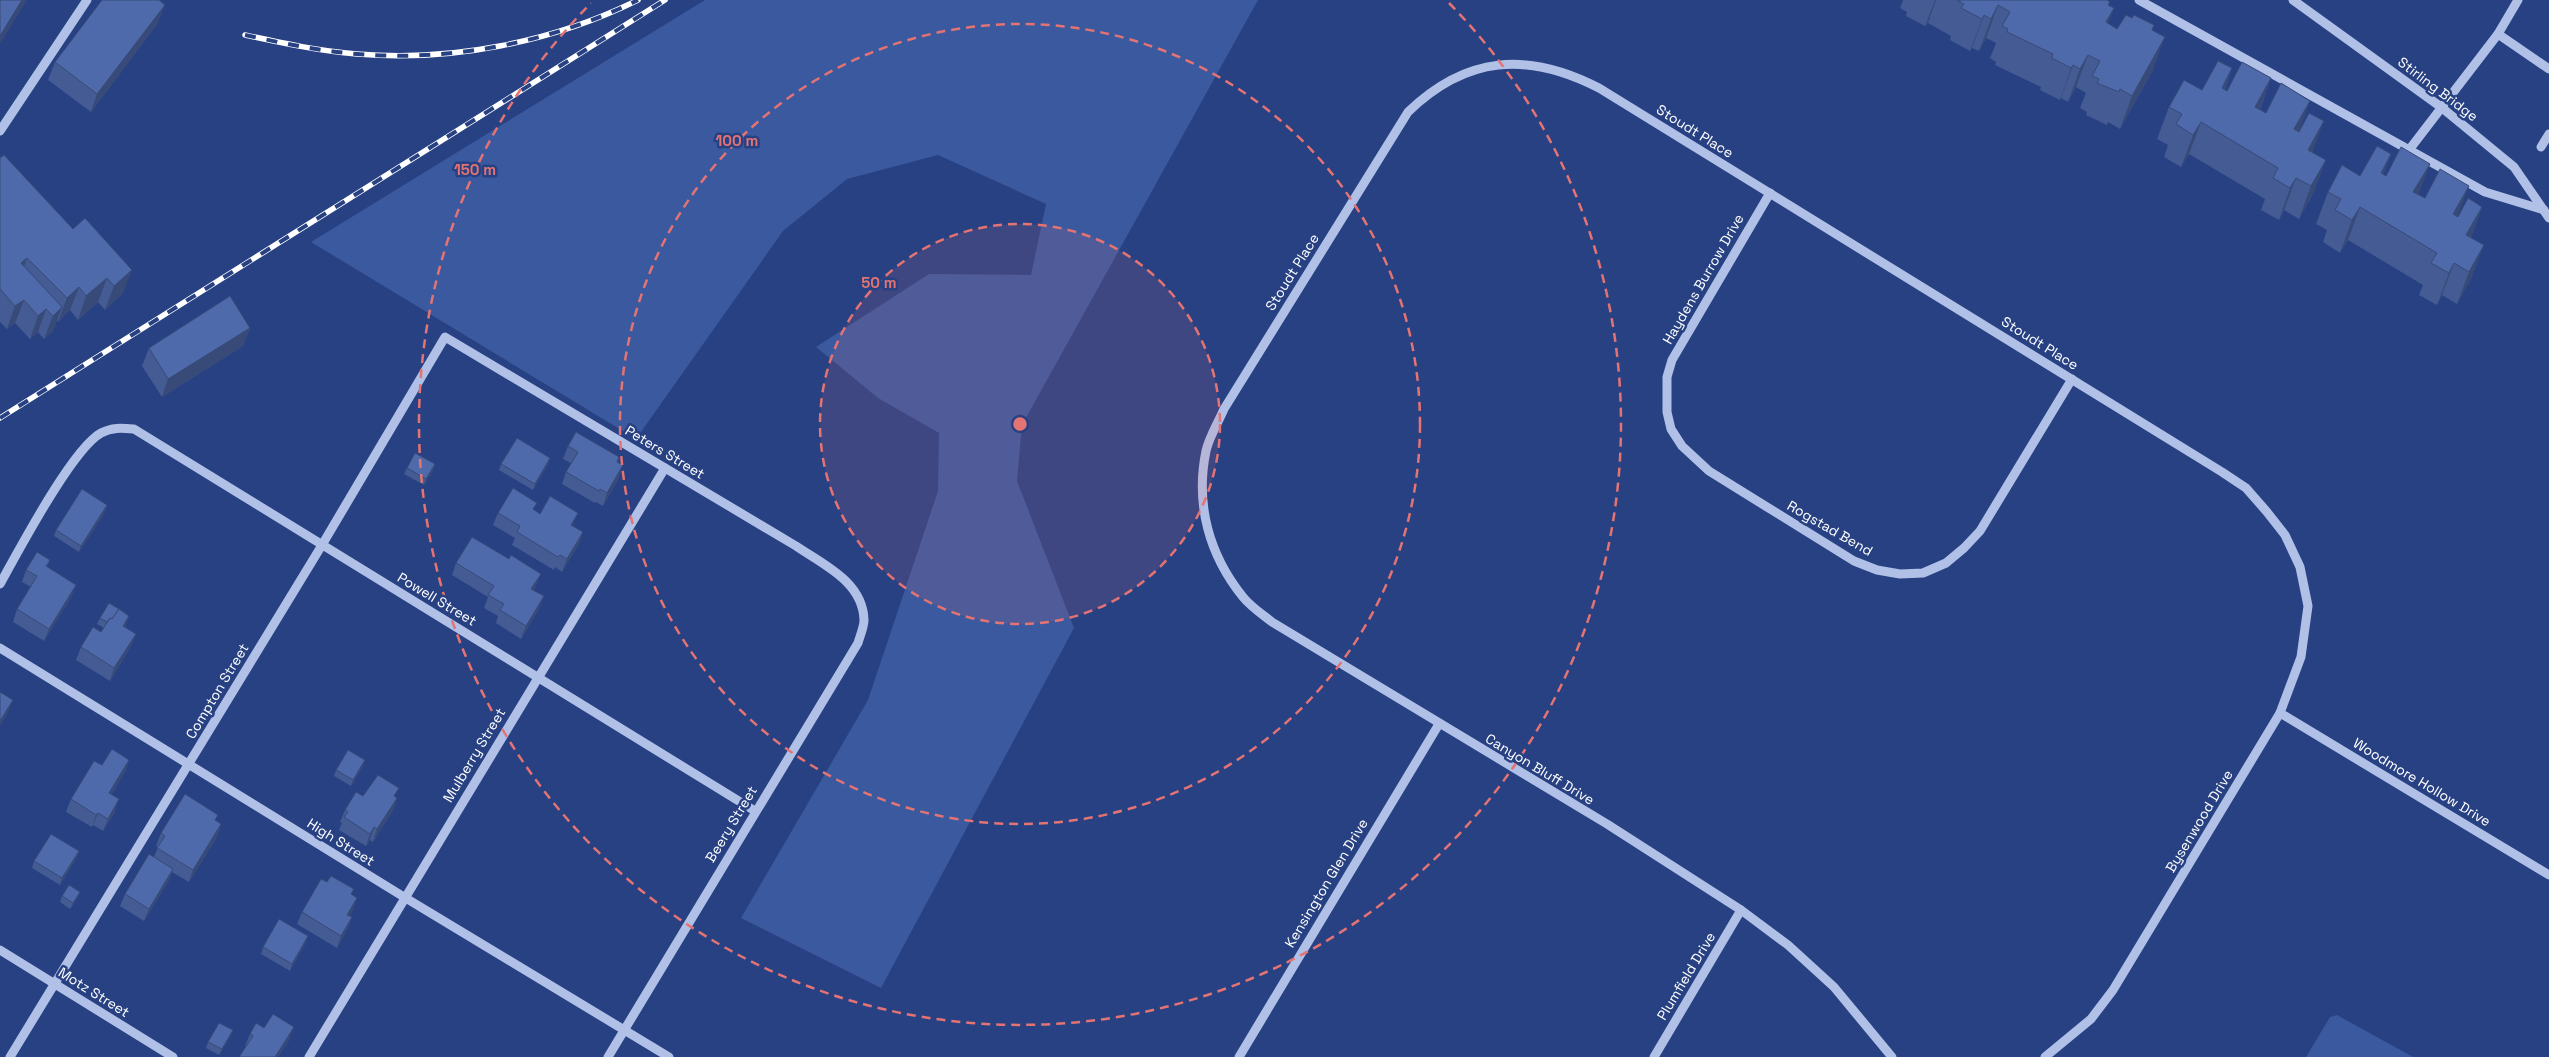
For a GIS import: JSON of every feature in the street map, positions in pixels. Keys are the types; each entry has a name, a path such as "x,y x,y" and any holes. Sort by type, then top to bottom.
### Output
{"street":[{"path":"0,131 87,0"},
{"path":"2138,0 2486,192 2546,214"},
{"name":"Stirling Bridge","path":"2294,0 2441,108 2514,166 2546,214"},
{"path":"2409,150 2498,34 2518,0"},
{"path":"2498,34 2549,70"},
{"name":"Stoudt Place","path":"1201,495 1206,450 1224,409 1408,112 1428,93 1476,68 1498,65 1523,65 1575,76 1599,88 2246,488 2285,535 2300,567"},
{"path":"2540,147 2549,134"},
{"name":"Haydens Burrow Drive","path":"1667,412 1666,377 1672,360 1770,193"},
{"name":"Peters Street","path":"445,337 796,546 839,575 853,587 861,602"},
{"name":"Compton Street","path":"10,1057 322,545 445,337"},
{"name":"Rogstad Bend","path":"1667,412 1671,429 1682,446 1709,471 1854,561 1877,570 1900,574 1923,573 1946,563 1980,531 2072,379"},
{"name":"Powell Street","path":"0,584 63,478 80,454 100,434 116,428 134,430 755,811"},
{"name":"Mulberry Street","path":"309,1057 665,468"},
{"name":"Canyon Bluff Drive","path":"1201,495 1207,534 1222,567 1244,599 1272,622 1607,824 1741,910 1788,944 1834,987 1892,1057"},
{"name":"Bysenwood Drive","path":"2045,1057 2090,1019 2113,990 2280,713 2300,657 2308,606 2300,567"},
{"name":"Beery Street","path":"608,1057 858,643 864,622 861,602"},
{"name":"High Street","path":"0,648 404,898 669,1057"},
{"name":"Woodmore Hollow Drive","path":"2280,713 2549,875"},
{"name":"Kensington Glen Drive","path":"1239,1057 1439,724"},
{"name":"Plumfield Drive","path":"1654,1057 1741,910"},
{"name":"Motz Street","path":"0,950 173,1057"}],"shaded area":[{"path":"705,0 1258,0 1022,425 1017,481 1074,628 881,988 741,918 868,700 938,491 939,433 878,398 816,347 929,274 1031,275 1046,204 938,155 847,179 783,231 636,439 311,242"},
{"path":"2337,1015 2413,1057 2306,1057 2330,1017"}],"building":[{"path":"0,0 22,0 0,36"},
{"path":"102,0 159,0 165,5 97,94 55,62"},
{"path":"1957,0 2107,0 2110,2 2108,5 2114,8 2106,22 2117,29 2126,15 2132,18 2134,15 2154,25 2152,30 2165,37 2132,96 2120,89 2119,92 2097,83 2099,79 2092,76 2100,61 2088,55 2080,69 2073,65 2071,68 2052,58 2053,54 2007,32 2008,29 2002,26 2010,12 1998,5 1991,19 1984,15 1982,19 1961,8 1964,4"},
{"path":"2218,61 2232,68 2222,88 2227,91 2242,62 2271,78 2255,107 2266,113 2281,83 2310,101 2294,129 2299,132 2309,113 2324,121 2308,150 2326,160 2311,186 2296,178 2290,188 2273,178 2278,168 2201,122 2193,135 2176,124 2182,114 2169,107 2184,80 2202,90"},
{"path":"2377,146 2391,154 2381,173 2386,176 2401,147 2430,164 2413,192 2425,198 2440,169 2469,186 2453,214 2458,217 2468,198 2482,207 2466,235 2484,245 2469,272 2454,263 2449,273 2431,263 2437,253 2360,207 2352,220 2335,210 2341,199 2328,192 2342,165 2360,176"},
{"path":"4,155 73,229 85,218 132,270 114,286 107,278 86,296 79,287 67,298 27,258 21,263 62,307 53,316 46,309 38,316 24,300 15,306 0,289 0,158"},
{"path":"230,296 250,328 168,379 149,348"},
{"path":"576,432 619,457 617,462 623,465 607,493 600,489 599,491 566,472 578,452 568,446"},
{"path":"517,438 550,458 535,484 501,464"},
{"path":"415,453 435,464 426,479 407,468"},
{"path":"513,488 537,503 533,509 540,514 550,496 578,513 571,525 583,532 567,559 560,555 558,557 517,532 520,526 498,513"},
{"path":"82,489 107,505 81,546 56,530"},
{"path":"472,537 509,559 511,555 541,574 531,589 544,596 526,626 500,610 504,604 488,595 494,586 456,563"},
{"path":"37,552 50,560 46,566 76,585 49,629 17,609 37,576 26,570"},
{"path":"109,603 119,609 112,619 110,618 107,622 100,618"},
{"path":"119,609 129,616 123,626 136,634 114,668 81,647 93,627 101,632 110,618 112,619"},
{"path":"0,692 13,700 0,721"},
{"path":"112,749 129,760 109,793 119,799 108,819 98,813 96,815 71,799 94,761 102,765"},
{"path":"348,750 365,760 353,780 336,770"},
{"path":"378,775 399,788 394,796 397,798 377,829 374,827 370,834 344,817 348,812 345,810 356,792 363,796"},
{"path":"185,794 218,815 215,820 221,824 193,870 157,848 165,836 161,833"},
{"path":"51,834 79,851 62,878 34,861"},
{"path":"149,854 173,869 149,909 125,894"},
{"path":"331,876 354,889 351,894 357,898 347,915 352,917 341,936 302,912 321,879 327,882"},
{"path":"69,885 80,892 73,903 62,896"},
{"path":"279,919 308,936 292,964 263,947"},
{"path":"273,1014 294,1027 275,1057 239,1057 253,1036 250,1034 256,1023 264,1028"},
{"path":"219,1023 233,1030 222,1049 208,1042"}],"railway":[{"path":"245,35 343,53 393,56 465,52 537,38 605,15 638,0"},
{"path":"0,418 665,0"}]}
